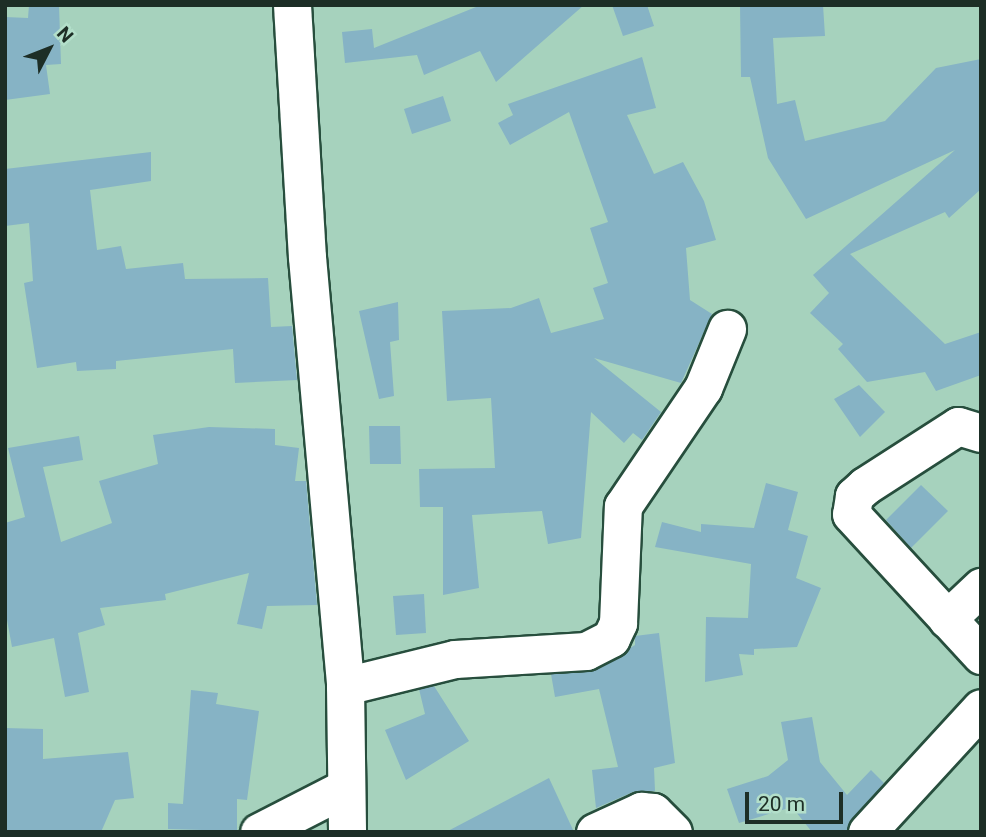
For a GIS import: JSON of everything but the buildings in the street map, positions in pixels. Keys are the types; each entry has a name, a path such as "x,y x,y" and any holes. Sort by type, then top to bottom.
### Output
{"street":[{"path":"292,5 307,257 345,686 343,789 346,832"},
{"path":"345,686 455,659 586,651 611,638 618,624 623,506 703,388 727,329"},
{"path":"981,433 958,426 854,496 851,514 981,654"},
{"path":"947,619 981,587"},
{"path":"867,832 981,708"},
{"path":"259,832 343,789"},
{"path":"595,832 641,811 653,812 673,832"}]}
